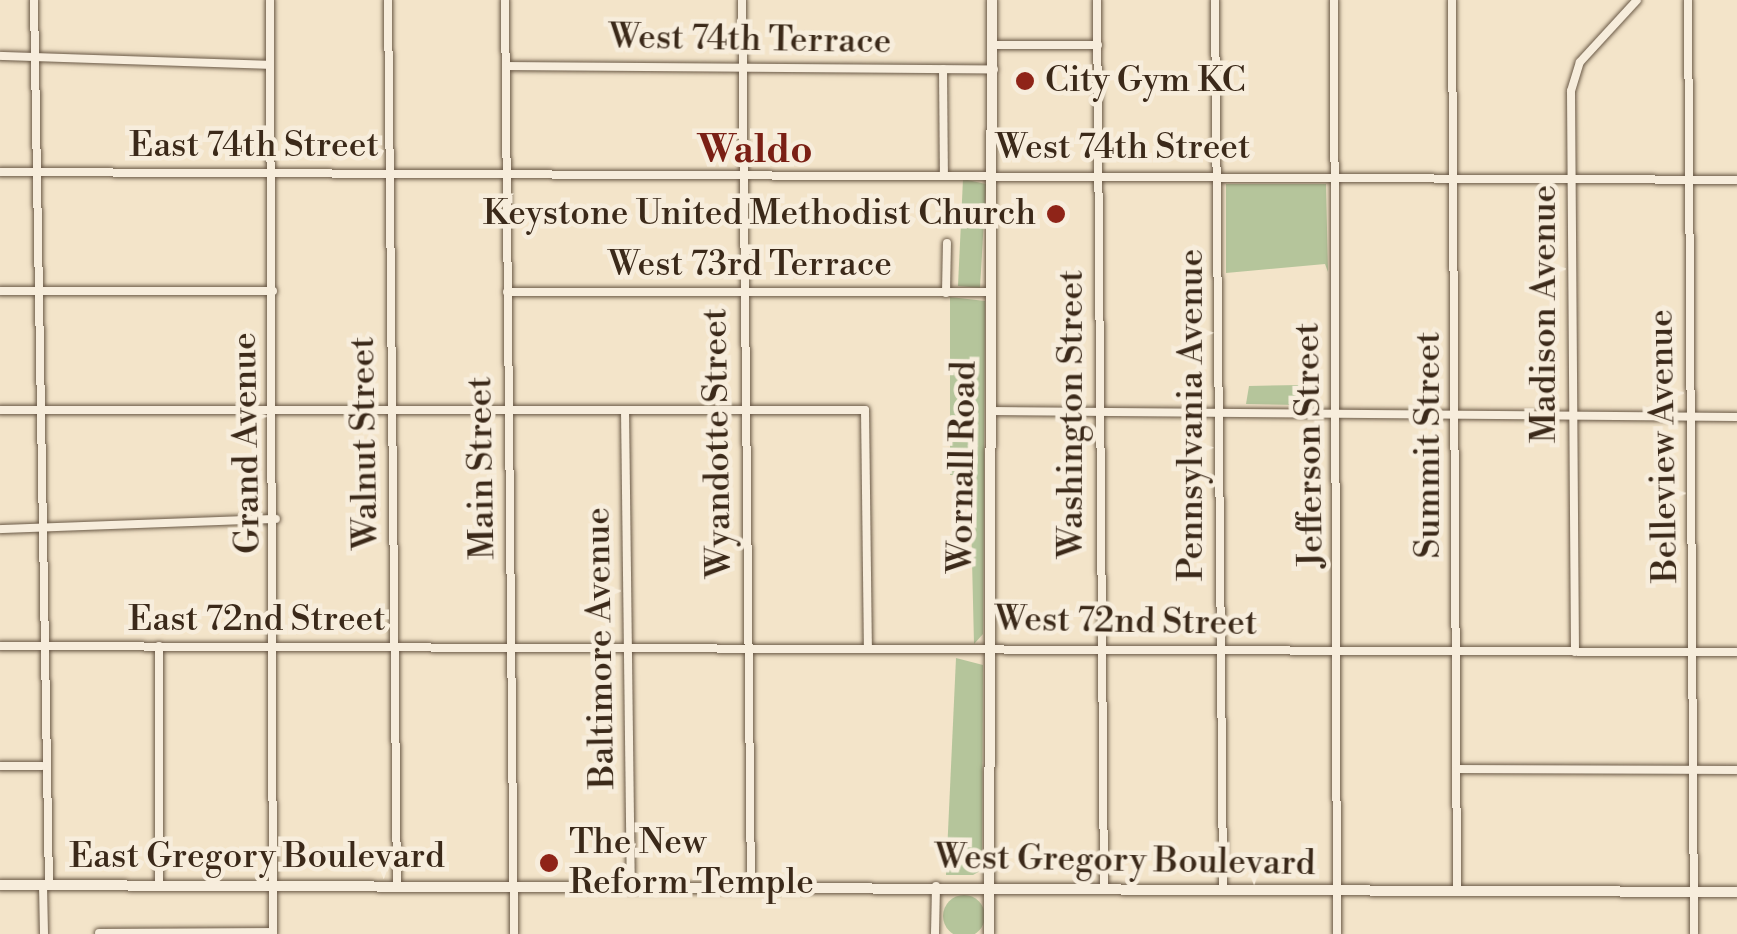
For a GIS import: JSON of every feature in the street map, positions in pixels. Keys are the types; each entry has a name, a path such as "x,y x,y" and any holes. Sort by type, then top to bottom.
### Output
{"main road":[{"name":"Wornall Road","path":"989,934 992,0"},
{"name":"East Gregory Boulevard","path":"0,885 513,885"},
{"name":"West Gregory Boulevard","path":"513,885 1737,892"}],"street":[{"path":"34,0 44,934"},
{"name":"Grand Avenue","path":"270,0 279,885 273,933"},
{"name":"Walnut Street","path":"388,0 397,885"},
{"name":"Main Street","path":"505,0 514,934"},
{"name":"Wyandotte Street","path":"742,0 751,885"},
{"name":"Washington Street","path":"1096,0 1104,888"},
{"name":"Pennsylvania Avenue","path":"1215,0 1223,889"},
{"name":"Jefferson Street","path":"1334,0 1337,934"},
{"name":"Summit Street","path":"1452,0 1457,890"},
{"name":"Madison Avenue","path":"1575,652 1570,91 1580,62 1637,0"},
{"name":"Belleview Avenue","path":"1688,0 1694,934"},
{"path":"993,45 1098,45"},
{"path":"0,56 270,64"},
{"name":"West 74th Terrace","path":"506,66 994,69"},
{"path":"943,69 944,174"},
{"name":"East 74th Street","path":"0,172 508,174"},
{"name":"West 74th Street","path":"508,174 1737,180"},
{"path":"946,292 947,244"},
{"path":"0,291 273,291"},
{"name":"West 73rd Terrace","path":"507,292 992,292"},
{"path":"0,410 865,410 868,648"},
{"name":"Baltimore Avenue","path":"626,410 632,885"},
{"path":"991,411 1737,417"},
{"path":"0,529 276,519"},
{"name":"East 72nd Street","path":"0,646 514,648"},
{"path":"159,646 159,884"},
{"name":"West 72nd Street","path":"514,648 1737,652"},
{"path":"0,766 42,766"},
{"path":"1457,769 1737,770"},
{"path":"935,934 936,886"},
{"path":"98,933 273,933"}],"green space":[{"path":"963,179 986,184 980,288 958,286"},
{"path":"1226,184 1326,184 1328,272 1325,264 1226,273"},
{"path":"950,297 985,301 983,634 974,644 970,476 950,475"},
{"path":"1301,385 1301,405 1246,404 1249,386"},
{"path":"956,658 983,665 982,870 973,875 946,875"},
{"path":"964,895 979,901 985,916 979,931 964,937 949,931 943,916 949,901"}],"place":[{"name":"City Gym KC","path":"1025,81"},
{"name":"Keystone United Methodist Church","path":"1056,214"},
{"name":"The New Reform Temple","path":"549,863"}],"district":[{"name":"Waldo","path":"755,151"}]}
